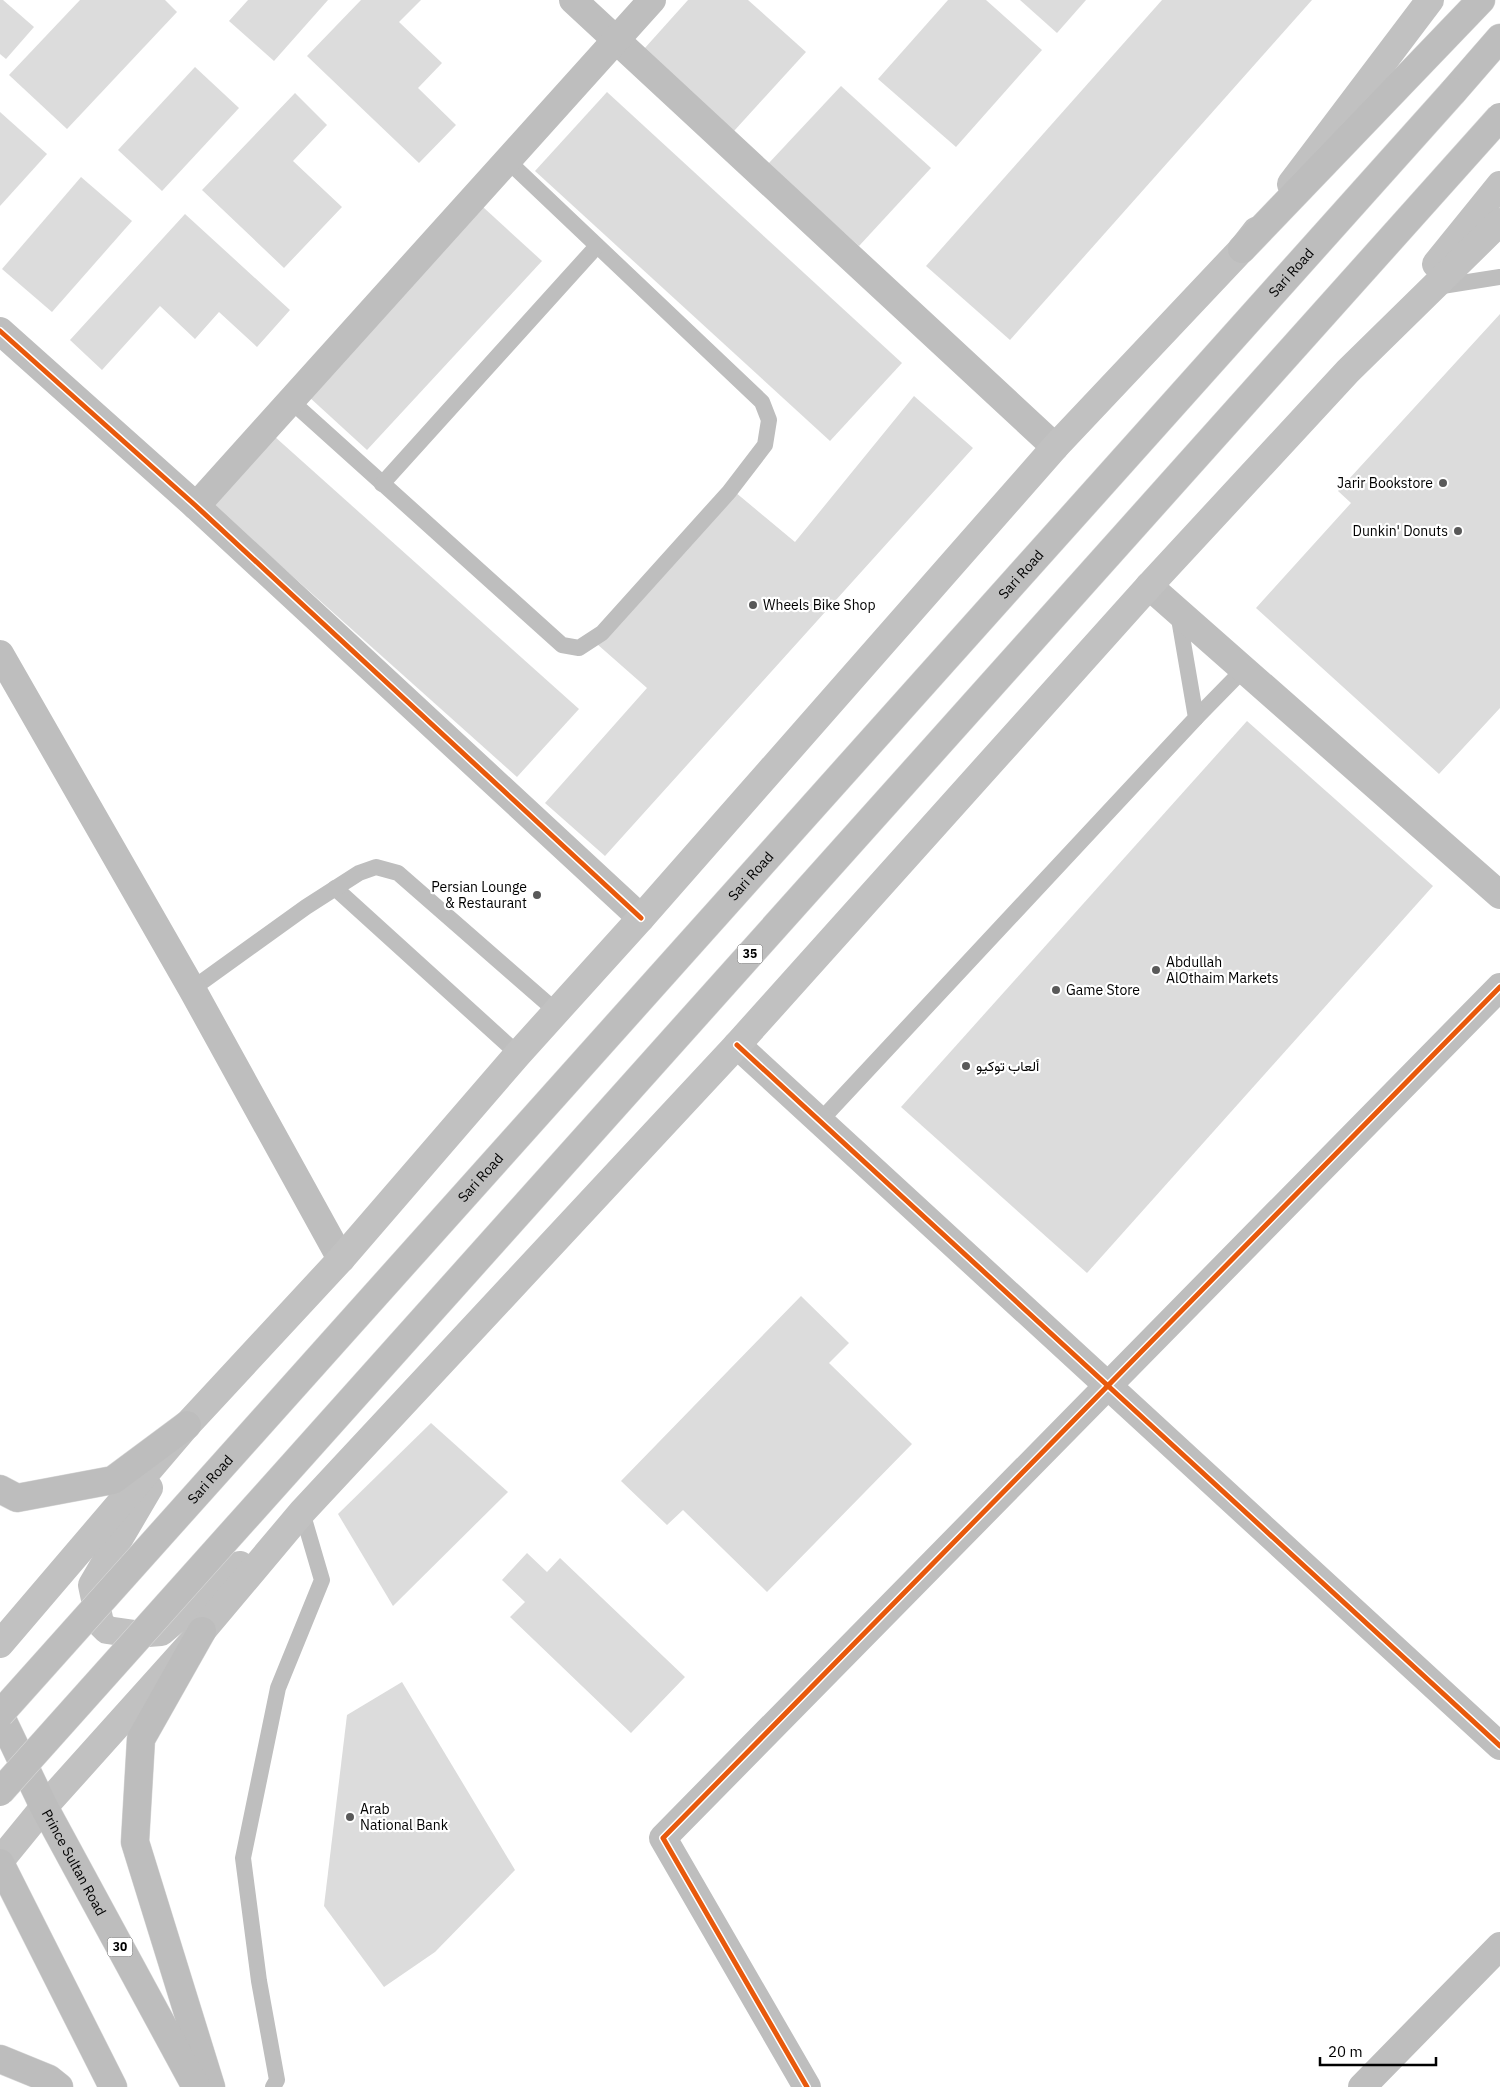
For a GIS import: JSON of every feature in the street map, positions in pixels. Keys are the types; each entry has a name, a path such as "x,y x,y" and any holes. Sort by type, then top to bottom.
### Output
{"main road":[{"path":"1242,249 1430,0"},
{"path":"0,1644 187,1425 341,1258 518,1054 641,918 1055,447 1481,0"},
{"name":"Sari Road","path":"0,1714 1500,38"},
{"name":"35","path":"0,1792 1500,117"},
{"path":"1348,372 1500,185"},
{"path":"113,2087 0,1862 44,1807 202,1631 302,1512 737,1045 1149,586 1348,372 1500,222"},
{"path":"187,1425 92,1585 100,1622 107,1630 135,1634 161,1632 302,1512"},
{"path":"0,1489 17,1498 113,1480 187,1425"},
{"path":"202,1631 141,1739 135,1842 211,2087"},
{"name":"Prince Sultan Road","path":"0,1714 44,1807 196,2087"},
{"path":"0,2059 49,2079 59,2087"}],"street":[{"path":"573,0 1055,447"},
{"path":"196,506 652,0"},
{"path":"0,331 196,506 641,918"},
{"path":"1149,586 1500,896"},
{"path":"0,654 192,989 341,1258"},
{"path":"807,2087 663,1838 1500,987"},
{"path":"737,1045 1500,1746"},
{"path":"1362,2087 1500,1946"}],"lane":[{"path":"291,401 562,645 579,648 602,633 716,506 764,445 769,420 762,402 508,161"},
{"path":"382,484 597,246"},
{"path":"1434,287 1500,277"},
{"path":"1178,612 1196,718"},
{"path":"820,1121 1196,718 1244,670"},
{"path":"192,989 335,888 359,873 376,867 398,873 556,1011"},
{"path":"335,888 518,1054"},
{"path":"273,2087 278,2080 258,1982 243,1858 278,1688 322,1580 302,1512"}],"building":[{"path":"0,0 3,0 34,27 6,59 0,54"},
{"path":"80,0 165,0 177,12 67,129 9,75"},
{"path":"248,0 328,0 274,61 229,21"},
{"path":"361,0 421,0 399,22 442,63 418,88 456,125 419,163 307,56"},
{"path":"688,0 748,0 806,52 734,131 644,49"},
{"path":"948,0 986,0 1042,50 956,147 878,79"},
{"path":"1020,0 1086,0 1057,33"},
{"path":"1162,0 1312,0 1010,340 926,266"},
{"path":"195,67 239,108 162,191 118,150"},
{"path":"841,86 931,168 859,246 768,164"},
{"path":"607,92 902,363 830,441 535,171"},
{"path":"295,93 327,125 293,161 342,207 284,268 202,190"},
{"path":"0,112 47,154 0,206"},
{"path":"81,177 132,221 52,312 2,269"},
{"path":"483,207 542,261 367,450 308,396"},
{"path":"185,214 290,310 257,347 219,312 195,339 160,306 102,370 70,340"},
{"path":"1500,314 1500,708 1439,774 1256,608 1351,503 1338,491"},
{"path":"914,396 973,448 605,856 545,803 647,688 597,644 735,492 795,542"},
{"path":"274,436 579,709 517,777 213,505"},
{"path":"1247,721 1433,886 1087,1273 901,1107"},
{"path":"801,1296 849,1343 829,1363 912,1444 767,1592 683,1510 667,1525 621,1481"},
{"path":"431,1423 508,1492 393,1606 338,1514"},
{"path":"527,1553 547,1572 560,1558 685,1677 631,1733 510,1617 525,1602 502,1580"},
{"path":"402,1682 515,1870 435,1952 384,1987 324,1906 347,1715"}],"cycle path":[{"path":"0,331 196,506 641,918"},
{"path":"807,2087 663,1838 1500,987"},
{"path":"737,1045 1500,1746"}],"place":[{"name":"Jarir Bookstore","path":"1443,483"},
{"name":"Dunkin' Donuts","path":"1458,531"},
{"name":"Wheels Bike Shop","path":"753,605"},
{"name":"Persian Lounge & Restaurant","path":"537,895"},
{"name":"Abdullah AlOthaim Markets","path":"1156,970"},
{"name":"Game Store","path":"1056,990"},
{"name":"ألعاب توكيو","path":"966,1066"},
{"name":"Arab National Bank","path":"350,1817"}]}
